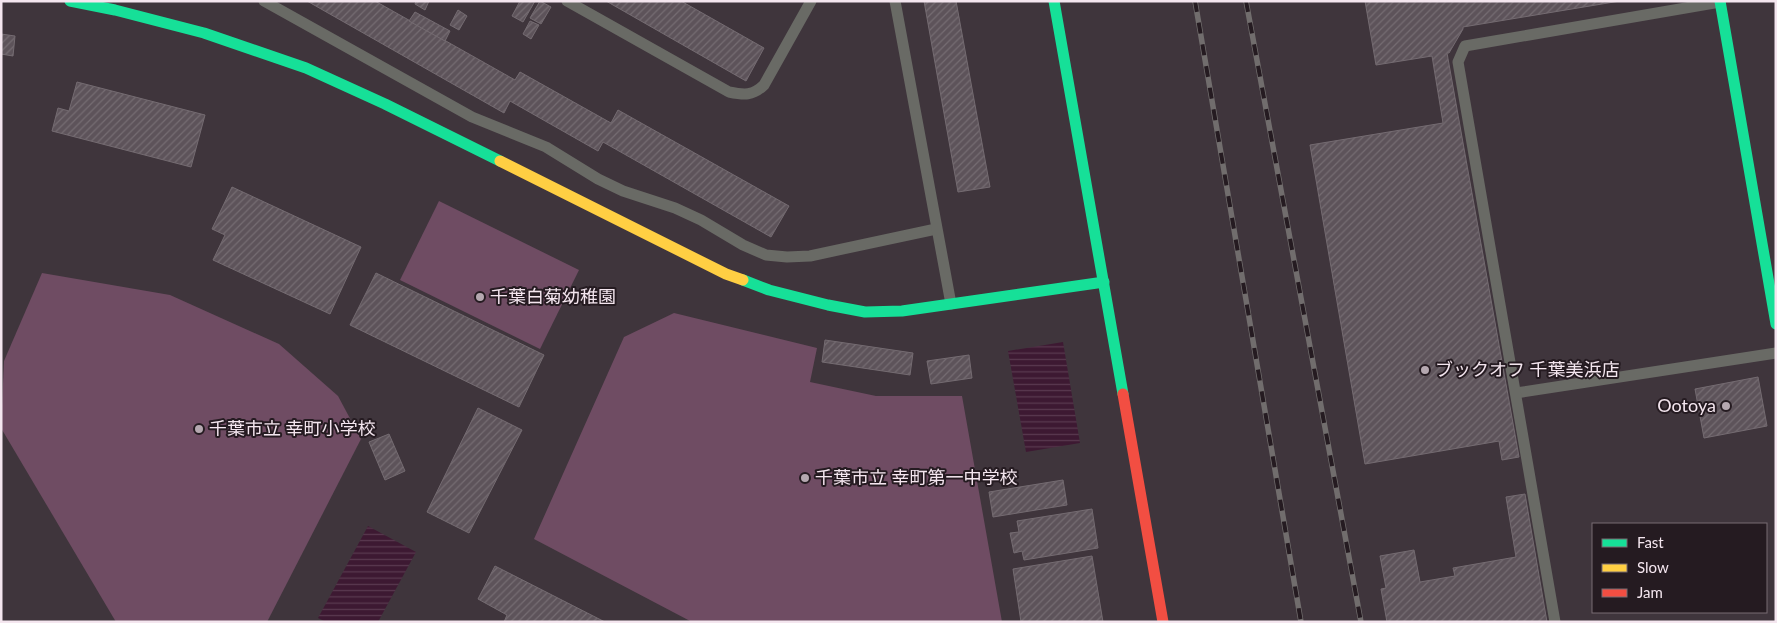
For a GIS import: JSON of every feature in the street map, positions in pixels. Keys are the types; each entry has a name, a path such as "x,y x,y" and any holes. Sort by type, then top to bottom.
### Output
{"street":[{"path":"70,1 150,15 306,68 385,104 726,274 769,290 865,312 902,311 1104,282"},
{"path":"1054,1 1162,622"},
{"path":"1720,2 1776,324"}],"lane":[{"path":"264,1 472,117 546,147 598,179 623,191 675,208 701,220 743,245 766,255 810,256 936,229"},
{"path":"567,1 729,92 744,95 756,92 764,85 811,1"},
{"path":"895,1 951,304"},
{"path":"1555,622 1458,62 1465,46 1720,2"},
{"path":"1516,393 1776,353"}],"shaded area":[{"path":"439,201 579,270 540,349 400,280"},
{"name":"千葉市立 幸町小学校","path":"42,273 170,295 279,344 338,396 361,439 267,622 116,622 1,428 4,361"},
{"path":"674,313 817,348 810,382 876,396 962,396 1002,622 692,622 534,539 624,337"},
{"path":"1063,342 1080,443 1026,452 1008,351"},
{"path":"368,526 416,552 378,622 326,622 318,618"}],"building":[{"path":"307,1 375,1 515,80 520,72 611,123 618,110 789,206 771,237 603,142 598,151 510,101 504,113"},
{"path":"416,1 429,1 425,10 415,4"},
{"path":"520,1 535,1 523,22 512,16"},
{"path":"540,1 551,7 541,24 530,18"},
{"path":"606,1 681,1 764,48 746,81"},
{"path":"924,1 956,1 990,187 958,192"},
{"path":"1365,1 1620,1 1463,27 1449,53 1447,53 1519,457 1502,460 1499,441 1365,464 1310,145 1443,123 1432,56 1376,65"},
{"path":"458,10 467,16 459,30 450,25"},
{"path":"415,12 450,31 445,41 409,21"},
{"path":"530,21 539,25 531,39 523,34"},
{"path":"1,34 15,36 13,56 1,54"},
{"path":"77,82 205,115 191,167 52,131 58,108 69,111"},
{"path":"232,187 361,247 330,314 213,260 225,235 212,229"},
{"path":"376,273 544,355 519,407 350,325"},
{"path":"825,340 913,353 910,375 822,362"},
{"path":"969,355 972,378 931,384 927,361"},
{"path":"1758,377 1767,426 1704,438 1695,389"},
{"path":"478,408 522,430 469,533 427,512"},
{"path":"389,434 405,471 385,480 369,442"},
{"path":"1063,480 1067,505 993,517 989,492"},
{"path":"1525,494 1547,622 1387,622 1381,589 1386,588 1380,556 1414,550 1420,582 1455,576 1453,568 1516,557 1506,497"},
{"path":"1092,509 1098,548 1024,560 1022,551 1014,553 1010,533 1019,532 1017,521"},
{"path":"1092,556 1103,622 1021,622 1013,569"},
{"path":"495,566 605,622 504,622 507,615 478,599"}],"railway":[{"path":"1195,1 1301,622"},
{"path":"1246,1 1361,622"}],"traffic: fast":[{"path":"70,1 115,10 204,33 306,68 385,104 500,161"},
{"path":"1054,1 1123,394"},
{"path":"1720,1 1776,324"},
{"path":"743,280 769,290 865,312 902,311 1104,282"}],"traffic: slow":[{"path":"500,161 726,274 743,280"}],"traffic: jam":[{"path":"1123,394 1163,622"}],"place":[{"name":"千葉白菊幼稚園","path":"480,297"},
{"name":"ブックオフ 千葉美浜店","path":"1425,370"},
{"name":"Ootoya","path":"1726,406"},
{"name":"千葉市立 幸町小学校","path":"199,429"},
{"name":"千葉市立 幸町第一中学校","path":"805,478"}]}
